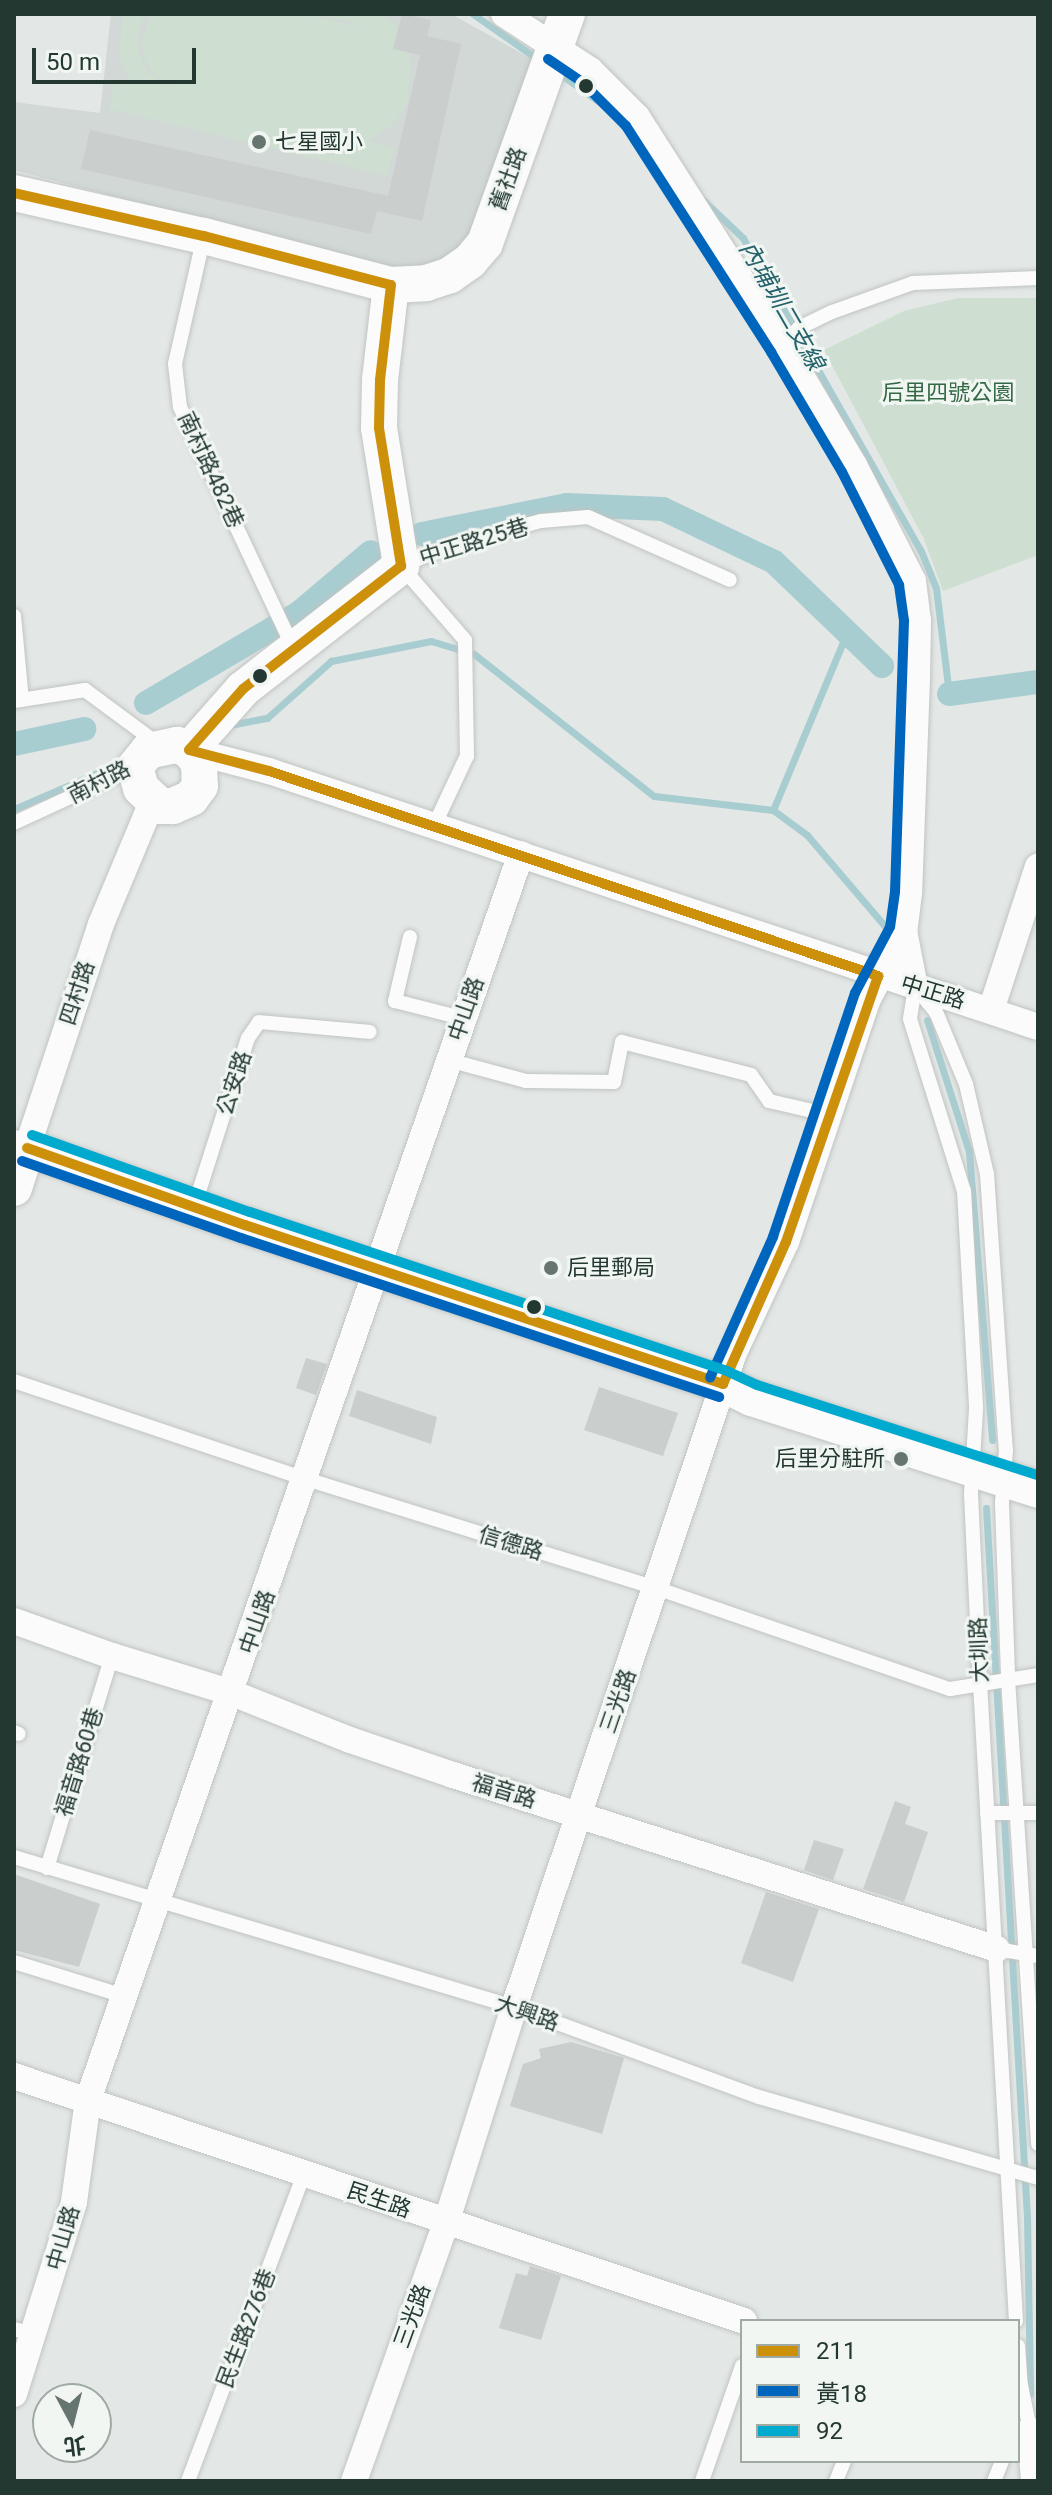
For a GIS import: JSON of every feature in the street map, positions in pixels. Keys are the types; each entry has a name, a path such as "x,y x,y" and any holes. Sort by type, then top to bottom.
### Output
{"street":[{"name":"大圳路","path":"504,14 561,30 590,70 637,117 783,345 854,465 913,581 918,620 917,678 909,893 904,931 915,987"},
{"name":"舊社路","path":"391,285 426,283 450,275 470,261 485,243 561,30"},
{"path":"14,193 204,236 391,285 380,380 379,428 401,566"},
{"name":"南村路","path":"162,754 243,689 291,641 401,566"},
{"path":"162,754 199,763 198,793 173,806 152,802 141,788 162,754"},
{"name":"中正路","path":"162,754 269,771 1038,1027"},
{"name":"四村路","path":"14,1188 21,1145 101,924 152,802"},
{"name":"中山路","path":"14,2394 24,2332 74,2202 88,2100 156,1898 232,1693 379,1270 462,1018 521,854"},
{"path":"991,1010 1038,866"},
{"name":"三光路","path":"354,2481 446,2223 514,2007 723,1384 786,1242 878,976 904,931"},
{"path":"21,1145 194,1208 723,1384 752,1398 1006,1480"},
{"name":"福音路","path":"14,1621 112,1656 232,1693 350,1740 839,1901 997,1949"},
{"name":"民生路","path":"14,2076 740,2320"},
{"path":"1031,2426 1034,2481"}],"lane":[{"name":"南村路482巷","path":"204,236 175,364 180,407 291,641"},
{"path":"783,345 799,328 832,312 913,283 1038,278"},
{"name":"中正路25巷","path":"434,826 467,756 465,640 401,566 449,546 541,521 588,517 730,580"},
{"path":"14,616 18,700 85,690 162,754"},
{"name":"南村路","path":"14,823 162,754"},
{"path":"410,937 395,1001 462,1018"},
{"name":"大圳路","path":"915,987 936,1012 966,1084 987,1174 1006,1480 980,1683 1016,2319"},
{"name":"大圳路","path":"915,987 910,1019 964,1191 976,1409 1006,1480 1002,1503 1008,1679 1033,1955 1038,2144"},
{"name":"公安路","path":"194,1208 248,1038 259,1022 370,1032"},
{"path":"448,1060 526,1081 614,1082 622,1042 751,1075 769,1101 830,1115"},
{"name":"信德路","path":"14,1381 306,1479 656,1588 950,1689 1038,1675"},
{"name":"福音路60巷","path":"47,1868 112,1656"},
{"path":"987,1813 1038,1813"},
{"name":"大興路","path":"14,1857 514,2007 759,2097 1038,2178"},
{"path":"997,1949 1033,1955"},
{"path":"14,1962 124,1996"},
{"name":"民生路276巷","path":"188,2481 304,2174"},
{"path":"702,2481 740,2372"},
{"path":"1020,2372 1031,2426"}],"shaded area":[{"name":"七星國小","path":"111,14 451,14 532,59 477,227 456,253 411,275 14,170 14,102 100,113"}],"green space":[{"path":"123,14 145,14 138,32 139,54 148,73 171,89 153,73 144,58 142,40 151,14 307,14 355,26 367,35 350,22 313,14 384,14 401,31 411,64 408,98 402,112 392,125 368,141 394,148 387,176 109,109 115,81 133,84 119,56"},
{"name":"后里四號公園","path":"958,298 1038,298 1038,555 943,591 924,539 824,350 904,311"}],"building":[{"path":"402,14 431,20 427,36 461,44 422,221 377,211 371,234 81,169 90,130 388,196 420,55 393,49"},
{"path":"306,1358 327,1364 316,1395 296,1388"},
{"path":"599,1387 678,1413 663,1456 584,1430"},
{"path":"357,1390 437,1417 431,1444 349,1416"},
{"path":"895,1801 911,1807 905,1824 928,1832 904,1902 863,1889"},
{"path":"814,1840 844,1849 833,1880 804,1870"},
{"path":"14,1874 100,1904 79,1967 14,1950"},
{"path":"766,1892 819,1909 793,1982 741,1963"},
{"path":"571,2042 624,2058 602,2134 510,2106 523,2064 541,2058 539,2049"},
{"path":"530,2266 561,2276 541,2340 499,2328 516,2273 527,2276"}],"waterway":[{"name":"內埔圳二支線","path":"473,14 539,60"},
{"name":"內埔圳二支線","path":"556,71 602,104 636,136"},
{"name":"內埔圳二支線","path":"703,200 743,238 921,551 936,588 949,694"},
{"path":"422,534 567,505 663,509 774,562 882,666"},
{"path":"146,703 299,613 371,552"},
{"path":"773,810 847,632"},
{"path":"230,725 267,718 331,661 431,641 474,654 654,796 773,810 807,835 888,930"},
{"path":"949,694 1038,682"},
{"path":"14,744 84,729"},
{"path":"14,809 125,761"},
{"path":"927,1020 969,1152 992,1440"},
{"path":"986,1508 1027,2217 1030,2394"}],"transit line":[{"name":"黃18","path":"548,59 581,81 626,126 771,352 842,472 899,585 904,621 895,892 890,927 855,993 773,1237 710,1378"},
{"name":"211","path":"14,193 204,236 391,285 380,380 379,428 401,566 243,689 189,750"},
{"name":"211","path":"189,750 269,771 878,976"},
{"name":"211","path":"723,1384 786,1242 878,976"},
{"name":"92","path":"32,1135 250,1212 727,1371 757,1385 1038,1475"},
{"name":"211","path":"27,1148 245,1225 723,1384"},
{"name":"黃18","path":"22,1161 241,1238 719,1397"}],"place":[{"name":"七星國小","path":"259,142"},
{"name":"后里郵局","path":"551,1268"},
{"name":"后里分駐所","path":"901,1459"}]}
